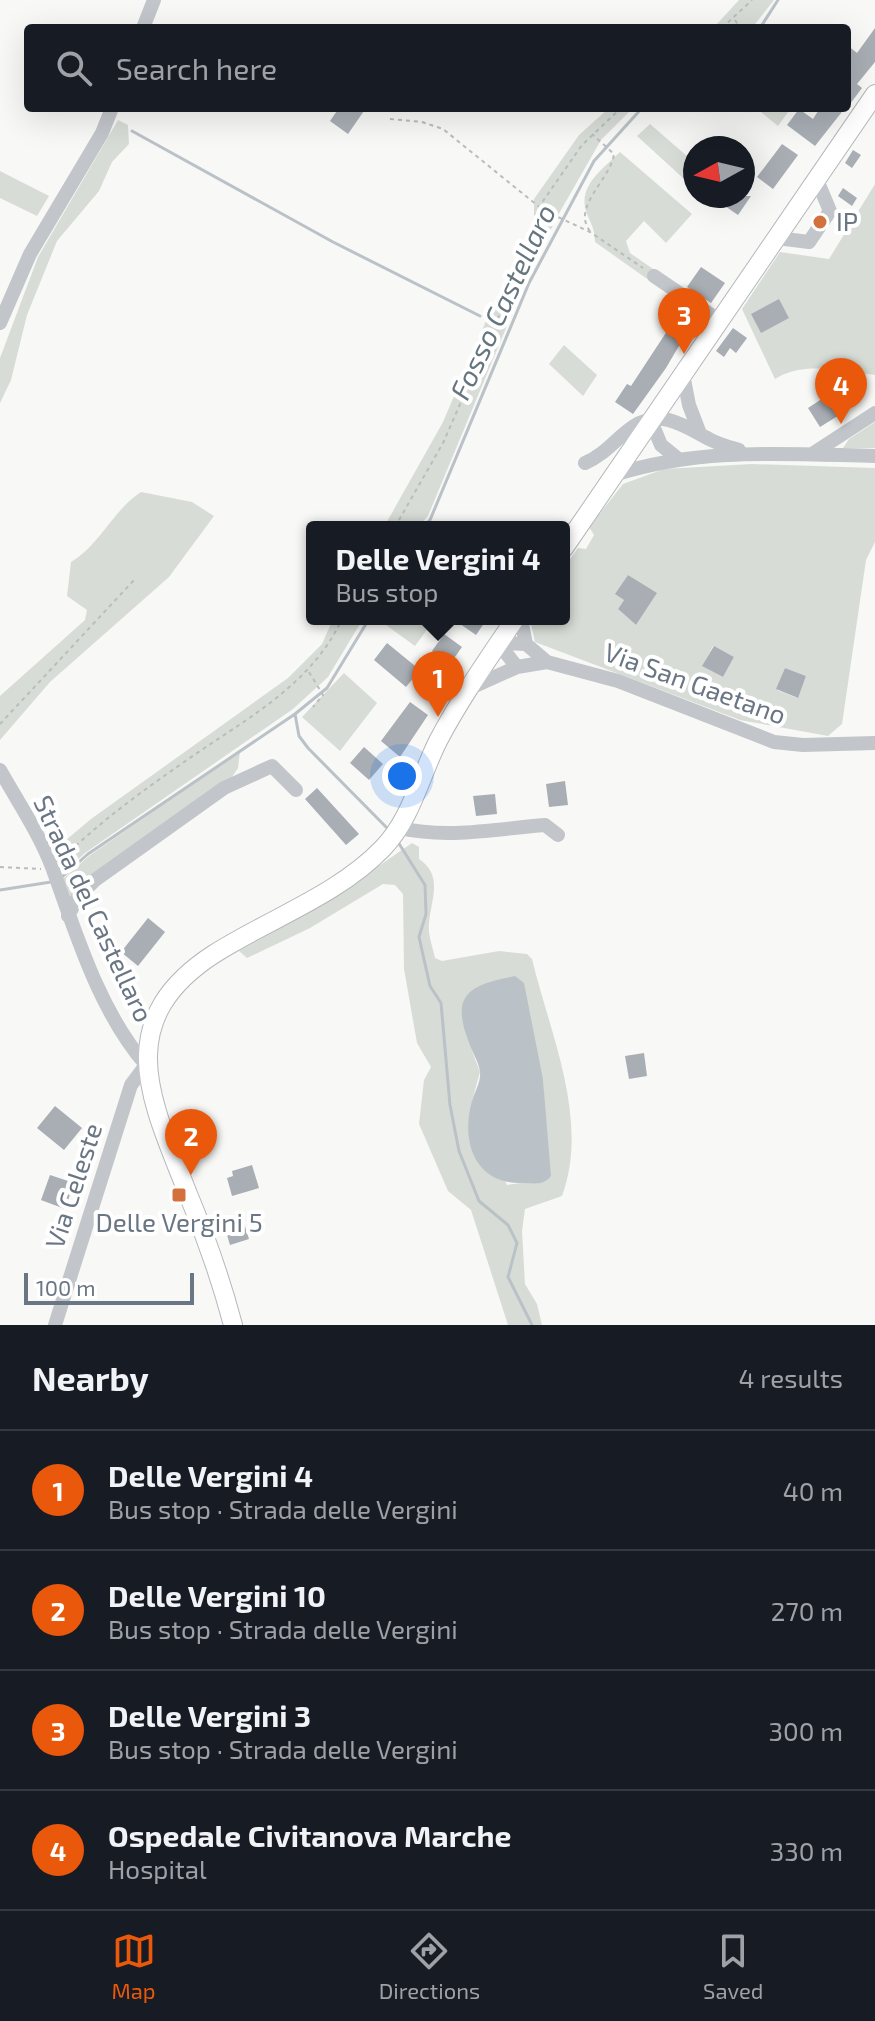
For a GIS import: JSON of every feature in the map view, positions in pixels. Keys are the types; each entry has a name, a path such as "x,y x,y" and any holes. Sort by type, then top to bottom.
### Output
{"main road":[{"path":"570,539 875,94"},
{"path":"233,1325 208,1242 155,1108 146,1065 153,1027 182,980 214,954 360,869 381,850 399,828 432,752 468,689 513,625"}],"street":[{"path":"145,24 154,0"},
{"path":"0,323 30,254 102,133 110,112"},
{"path":"777,238 809,242 830,211 817,180"},
{"path":"654,276 720,321"},
{"path":"683,374 689,405 699,431"},
{"path":"812,455 875,413"},
{"path":"651,421 661,445 677,458"},
{"path":"585,463 605,452 634,426 651,421 675,421 709,439 747,453"},
{"path":"614,475 677,458 747,453 875,456"},
{"path":"498,643 526,644 520,625"},
{"path":"498,643 517,667"},
{"name":"Via San Gaetano","path":"526,644 547,662"},
{"name":"Via San Gaetano","path":"468,689 517,667 547,662 618,681 774,742 803,745 875,743"},
{"path":"68,916 78,897 95,880 241,779 272,766 296,790"},
{"name":"Strada del Castellaro","path":"0,770 51,868 68,916 117,1022 146,1065"},
{"path":"399,828 428,834 463,835 545,825 558,835"},
{"name":"Via Celeste","path":"55,1325 131,1085 146,1065"}],"path":[{"path":"727,24 752,0"},
{"path":"734,19 737,24"},
{"path":"398,521 443,443 498,318 542,231 547,194 592,134 617,112"},
{"path":"390,119 422,122 443,129 543,210 590,232 654,276"},
{"path":"590,232 584,223 584,211 609,174 613,149 592,134"},
{"path":"0,724 135,579"},
{"path":"0,867 51,868 98,823 250,718 308,671 330,646 339,625"},
{"path":"308,671 323,695 313,707"}],"shaded area":[{"path":"739,0 774,0 755,24 717,24"},
{"path":"605,112 629,112 601,140 557,217 526,280 428,516 423,521 387,521 443,422 489,314 534,228 534,199 579,135"},
{"path":"761,112 788,112 778,126"},
{"path":"118,120 128,125 129,144 112,162 99,191 57,241 27,315 11,380 0,403 0,358 38,257"},
{"path":"650,124 683,153 683,178 637,136"},
{"path":"620,152 692,214 666,243 644,221 626,241 630,253 656,271 650,281 595,242 585,202 589,185"},
{"path":"0,171 49,196 37,216 0,198"},
{"path":"875,184 875,375 810,369 786,373 775,379 742,309 780,252 829,259"},
{"path":"564,345 597,375 583,396 549,364"},
{"path":"875,422 875,448 843,448 849,439"},
{"path":"752,464 875,468 875,542 866,560 842,724 828,736 740,720 535,642 531,625 570,625 570,559 578,548 586,549 594,535 589,527 623,484 664,469","holes":["628,575 656,594 636,625 618,609 624,600 616,594","713,646 734,657 723,677 703,666","785,668 806,676 797,698 777,690"]},
{"path":"141,492 192,502 214,516 169,577 50,682 0,740 0,696 85,620 87,610 67,596 71,562"},
{"path":"330,625 359,625 328,677 293,709 85,853 64,872 53,872 53,851 91,819 288,678 322,644"},
{"path":"386,625 430,625 415,646"},
{"path":"344,673 377,703 340,751 302,717"},
{"path":"240,751 238,768 230,780 70,900 63,879 89,856"},
{"path":"412,843 419,847 419,859 427,866 434,883 429,932 435,958 442,961 499,951 527,954 532,959 564,1077 572,1137 562,1196 525,1209 522,1231 525,1284 537,1304 542,1325 508,1325 471,1210 448,1191 419,1124 424,1080 431,1067 417,1043 404,969 403,894 395,885 383,884 310,928 247,958 239,951 321,906","holes":["465,1032 543,1079 546,1132 521,1183 507,1185 472,1101 480,1072"]},
{"path":"515,976 524,983 543,1079 551,1176 538,1183 507,1182 483,1169 470,1146 468,1132 480,1072 464,1026 463,1003 475,988"}],"building":[{"path":"875,28 875,62 857,84 862,88 851,103 851,48 857,53"},
{"path":"336,112 363,112 348,134 330,121"},
{"path":"797,112 803,112 813,119 817,112 842,112 815,146 787,125"},
{"path":"782,144 798,155 773,189 757,177"},
{"path":"853,150 861,155 852,168 845,163"},
{"path":"843,188 857,198 852,206 838,196"},
{"path":"728,208 743,208 738,215"},
{"path":"701,267 725,283 711,303 687,287"},
{"path":"669,298 692,314 678,335 683,339 666,368 633,414 615,402 627,384 631,386 675,319 661,309"},
{"path":"779,299 789,318 761,333 751,314"},
{"path":"733,328 747,338 736,353 730,348 724,357 716,351"},
{"path":"846,383 857,404 820,427 808,408"},
{"path":"628,575 657,593 636,625 618,609 624,600 615,594"},
{"path":"462,625 483,625 476,635"},
{"path":"444,634 462,647 450,664 432,651"},
{"path":"387,643 420,670 406,687 374,660"},
{"path":"714,646 734,657 723,677 702,666"},
{"path":"785,668 806,676 798,698 776,689"},
{"path":"410,702 428,715 400,757 381,741"},
{"path":"364,747 383,764 369,780 350,763"},
{"path":"565,781 568,805 549,807 546,784"},
{"path":"317,788 359,834 346,845 305,799"},
{"path":"495,794 497,814 476,816 473,796"},
{"path":"148,918 165,932 138,966 121,952"},
{"path":"644,1053 647,1076 629,1079 625,1056"},
{"path":"55,1106 82,1128 64,1150 37,1128"},
{"path":"252,1165 259,1188 232,1196 227,1178 233,1176 232,1171"},
{"path":"50,1175 74,1183 65,1209 41,1200"},
{"path":"243,1220 249,1239 230,1245 224,1225"}],"waterway":[{"name":"Fosso Castellaro","path":"763,24 778,0"},
{"name":"Fosso Castellaro","path":"429,521 529,283 594,161 638,112"},
{"path":"132,131 333,242 480,316"},
{"name":"Fosso Castellaro","path":"62,877 88,854 295,714 327,688 365,625"},
{"path":"295,714 299,736 308,748 389,830"},
{"path":"398,842 425,885 426,914 419,937 430,986 441,1003 450,1105 459,1151 479,1201 508,1225 517,1243 508,1277 532,1325"},
{"name":"Fosso Castellaro","path":"0,890 51,882"}],"place":[{"name":"IP","path":"820,222"},
{"name":"Delle Vergini 3","path":"684,354"},
{"name":"Ospedale Civitanova Marche","path":"841,424"},
{"name":"Delle Vergini 4","path":"438,717"},
{"name":"Delle Vergini 10","path":"191,1175"},
{"name":"Delle Vergini 5","path":"179,1195"}]}
